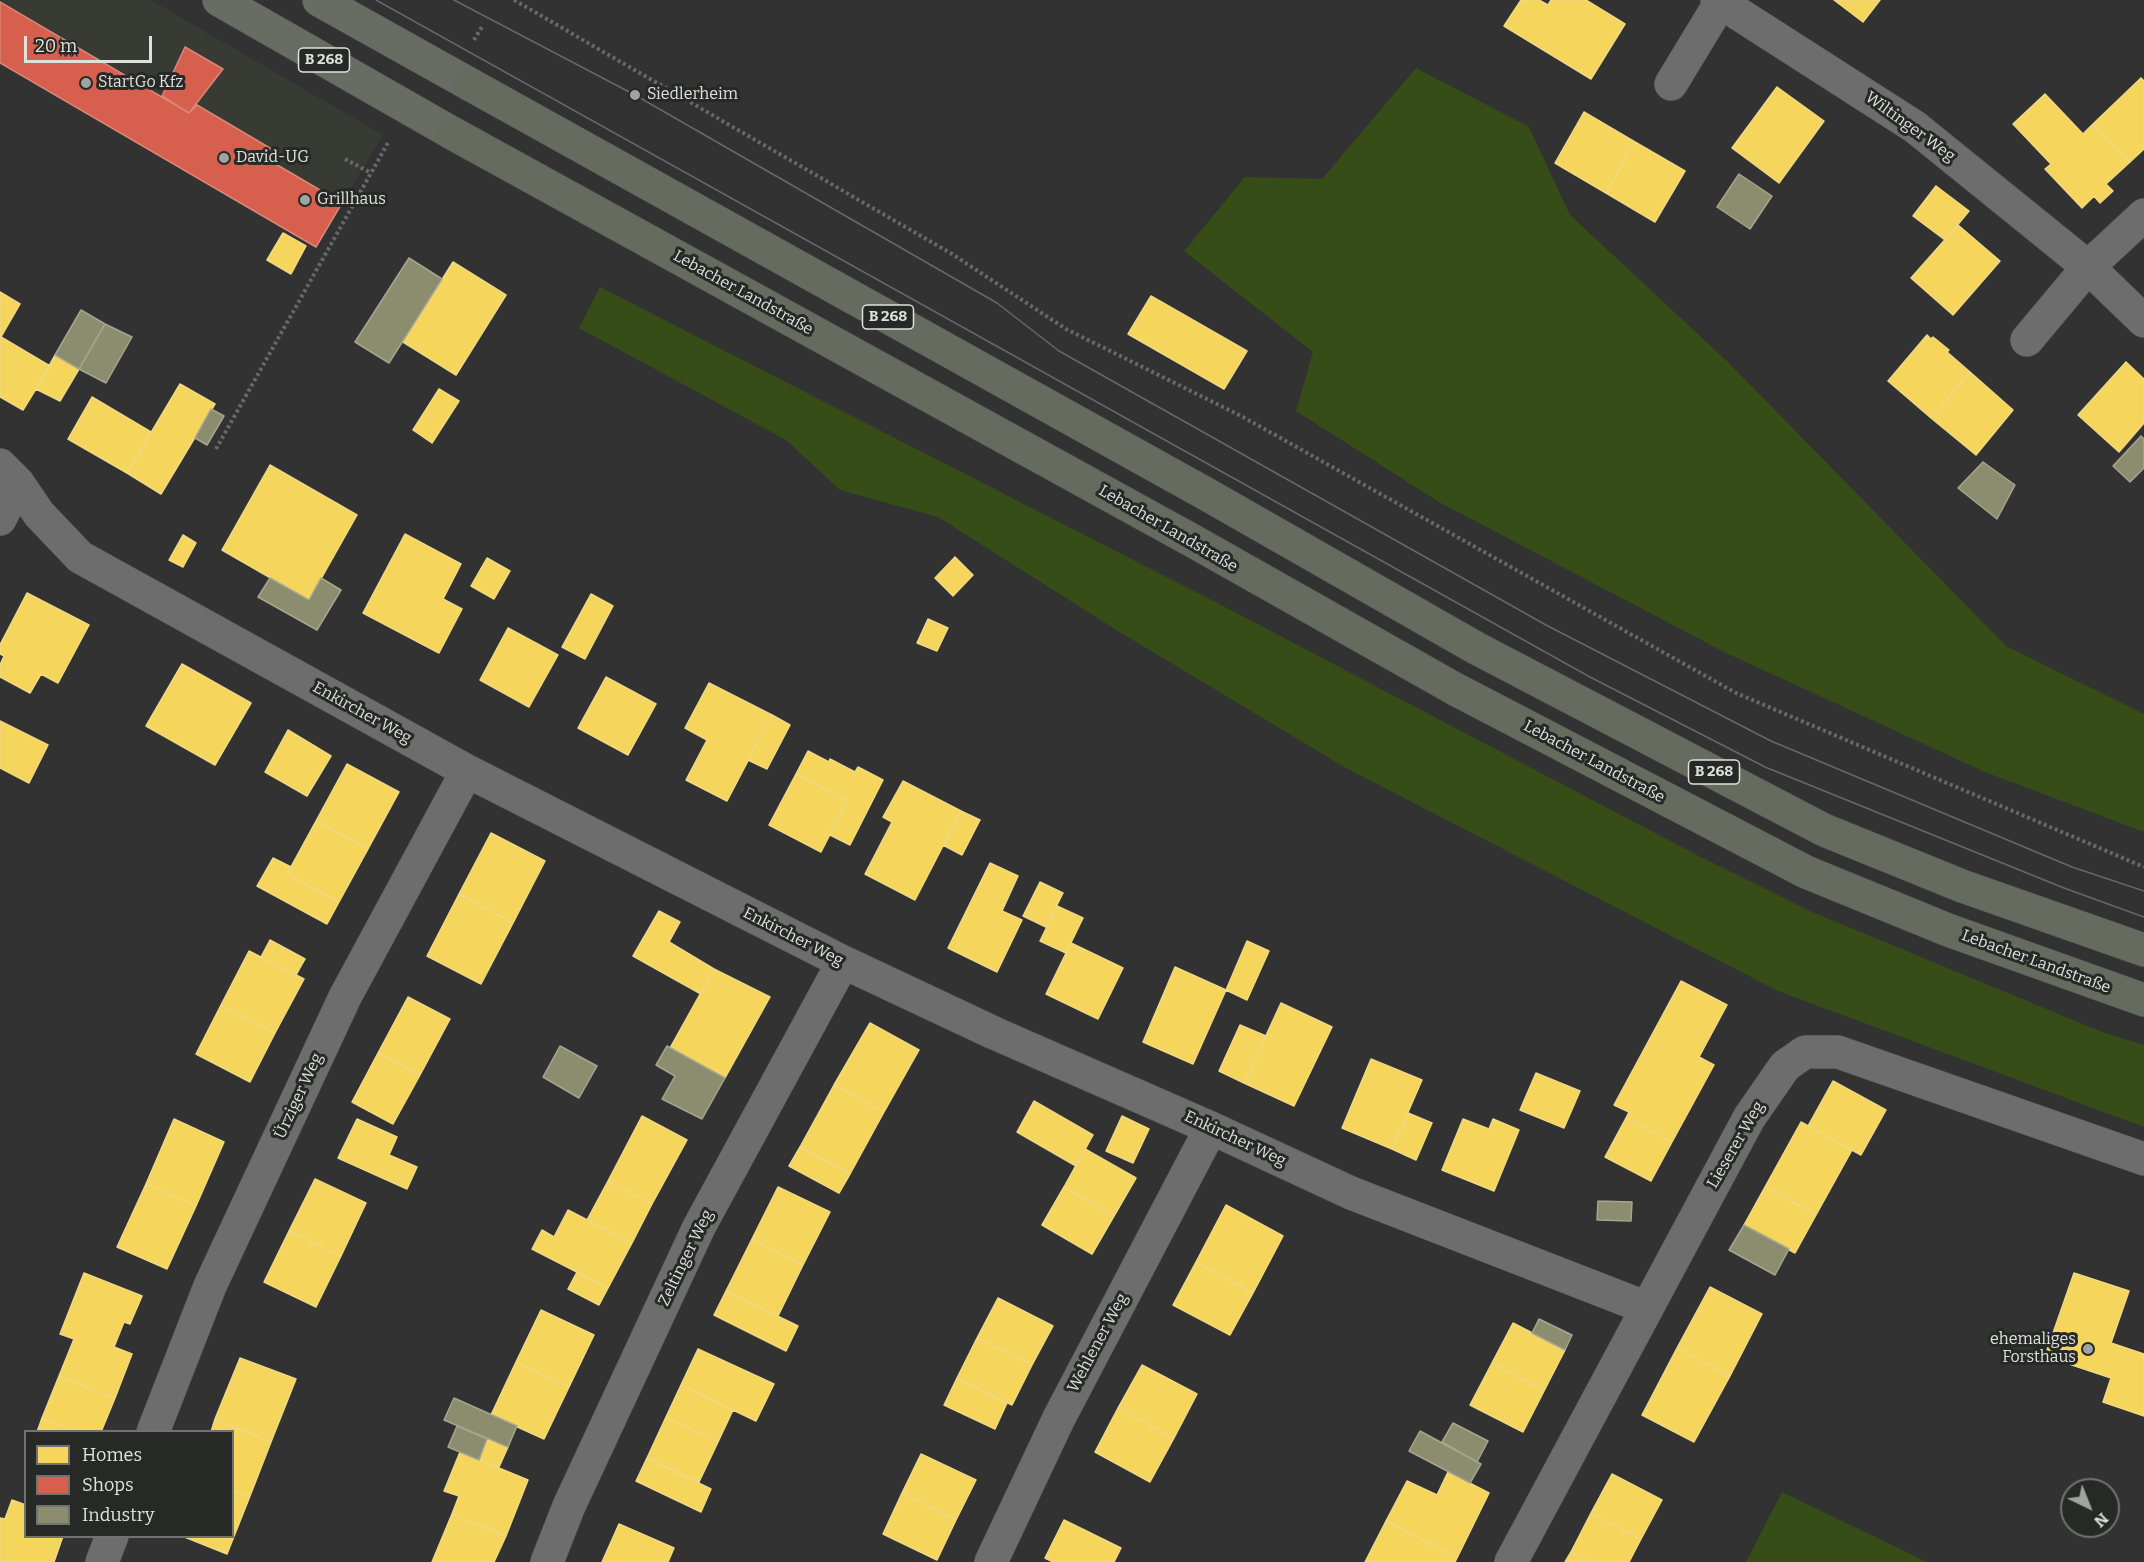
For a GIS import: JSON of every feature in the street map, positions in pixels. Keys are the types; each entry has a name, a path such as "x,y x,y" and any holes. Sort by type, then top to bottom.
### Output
{"highway":[{"name":"B 268","path":"471,85 1198,490 1476,648 1814,824 1962,886 2144,950"},
{"name":"Lebacher Landstraße","path":"441,126 1182,535 1445,684 1806,872 1948,930 2144,1000"}],"main road":[{"name":"Lebacher Landstraße","path":"219,0 441,126"},
{"name":"B 268","path":"319,0 471,85"}],"street":[{"name":"Wiltinger Weg","path":"1671,84 1720,1 1915,127 2088,267 2144,321"},
{"path":"2027,340 2088,267 2144,215"},
{"path":"0,519 9,474"},
{"name":"Enkircher Weg","path":"9,474 39,514 80,557 467,771 843,963 1351,1192 1647,1308"},
{"name":"Ürziger Weg","path":"153,1430 210,1286 345,997 467,771"},
{"name":"Zeltinger Weg","path":"547,1562 569,1506 699,1227 843,963"},
{"name":"Lieserer Weg","path":"1510,1562 1749,1118 1785,1066 1805,1052 1838,1052 2144,1159"},
{"name":"Wehlener Weg","path":"991,1562 1059,1418 1211,1128"},
{"path":"102,1562 111,1538"}],"path":[{"path":"514,0 942,248 1066,329 1243,417 1736,693 2144,867"},
{"path":"474,40 483,26"},
{"path":"216,449 393,135 414,147 441,126"},
{"path":"345,159 371,173"}],"shaded area":[{"path":"0,0 151,0 383,135 316,247 0,63"}],"green space":[{"path":"1416,68 1529,127 1570,215 1728,362 2006,646 2144,714 2144,832 1985,772 1726,653 1439,502 1296,411 1313,352 1184,251 1245,177 1322,179"},
{"path":"600,287 1227,608 1697,855 1810,911 2102,1032 2144,1045 2144,1127 1778,991 1344,767 1118,631 938,517 840,490 786,440 579,328"},
{"path":"1782,1492 1927,1562 1746,1562"}],"building: Homes":[{"path":"1521,0 1539,0 1548,5 1551,0 1586,0 1625,24 1591,79 1504,26"},
{"path":"1834,0 1880,0 1863,22"},
{"path":"2141,78 2144,81 2144,149 2130,162 2093,124"},
{"path":"1777,87 1824,121 1779,183 1732,148"},
{"path":"2045,94 2083,134 2093,124 2130,162 2106,184 2113,191 2100,203 2094,196 2082,208 2045,169 2051,164 2013,124"},
{"path":"1584,112 1635,142 1606,193 1555,163"},
{"path":"1635,142 1685,171 1655,222 1606,193"},
{"path":"1936,186 1969,211 1945,240 1913,216"},
{"path":"1958,225 2000,261 1953,315 1911,278"},
{"path":"283,233 306,246 291,274 267,260"},
{"path":"453,262 506,295 456,375 403,342"},
{"path":"0,292 20,304 1,337 50,366 23,410 0,397"},
{"path":"1151,296 1247,351 1224,389 1128,334"},
{"path":"1927,335 1949,350 1947,352 1970,372 1931,418 1888,381"},
{"path":"55,355 79,369 60,401 36,389"},
{"path":"2126,362 2144,379 2144,423 2119,452 2078,415"},
{"path":"1970,372 2013,410 1976,455 1931,418"},
{"path":"180,384 215,404 161,494 127,473"},
{"path":"439,389 459,401 432,443 413,430"},
{"path":"92,397 151,432 127,473 68,439"},
{"path":"270,465 357,515 309,600 222,550"},
{"path":"405,534 461,564 443,599 462,609 439,653 363,613"},
{"path":"183,535 196,543 183,567 169,560"},
{"path":"955,557 973,575 953,596 935,578"},
{"path":"487,558 510,571 494,599 471,586"},
{"path":"27,593 89,625 58,683 41,674 30,693 0,677 0,665 4,656 0,654 0,645"},
{"path":"591,594 613,606 585,659 562,647"},
{"path":"928,619 948,628 937,651 917,643"},
{"path":"508,628 558,655 529,707 480,680"},
{"path":"182,664 251,703 215,765 146,726"},
{"path":"606,677 656,704 628,755 578,728"},
{"path":"709,683 772,715 727,801 686,780 707,740 685,728"},
{"path":"772,715 790,725 767,769 748,760"},
{"path":"0,721 48,745 29,783 0,768"},
{"path":"288,730 331,756 307,796 265,772"},
{"path":"808,751 855,772 858,767 883,780 850,845 830,835 847,801 796,774"},
{"path":"347,764 399,792 368,849 316,821"},
{"path":"796,774 847,801 821,852 769,825"},
{"path":"903,781 961,811 915,900 865,874 892,822 883,817"},
{"path":"961,811 980,820 962,855 943,845"},
{"path":"316,821 368,849 339,902 287,874"},
{"path":"491,833 545,861 513,923 459,894"},
{"path":"273,858 291,867 287,874 339,902 327,924 257,886"},
{"path":"990,863 1018,876 1002,911 1022,920 997,972 948,948"},
{"path":"1040,882 1063,893 1046,927 1023,916"},
{"path":"459,894 513,923 481,984 427,956"},
{"path":"1057,906 1083,918 1066,953 1040,941"},
{"path":"659,911 680,922 669,942 714,969 701,994 633,956"},
{"path":"270,940 305,959 296,975 261,957"},
{"path":"1247,941 1269,951 1247,1000 1226,990"},
{"path":"1071,943 1123,968 1098,1019 1046,994"},
{"path":"249,951 304,979 275,1033 221,1005"},
{"path":"1175,967 1226,990 1193,1064 1143,1042"},
{"path":"714,969 770,997 725,1078 670,1048"},
{"path":"1681,981 1727,1005 1699,1057 1714,1065 1672,1142 1626,1118 1629,1112 1614,1105"},
{"path":"408,997 450,1019 420,1075 378,1053"},
{"path":"1281,1003 1332,1027 1294,1106 1244,1083"},
{"path":"221,1005 275,1033 250,1082 196,1054"},
{"path":"870,1023 919,1050 884,1112 834,1085"},
{"path":"1240,1025 1266,1036 1244,1083 1219,1071"},
{"path":"378,1053 420,1075 393,1124 352,1102"},
{"path":"1371,1059 1422,1080 1392,1149 1342,1128"},
{"path":"1536,1073 1580,1091 1564,1128 1520,1110"},
{"path":"1833,1081 1886,1110 1861,1155 1808,1126"},
{"path":"834,1085 884,1112 850,1174 800,1147"},
{"path":"1034,1101 1093,1135 1076,1166 1017,1132"},
{"path":"1408,1113 1432,1123 1416,1160 1392,1149"},
{"path":"642,1116 687,1140 652,1204 608,1181"},
{"path":"1122,1116 1149,1129 1133,1163 1106,1151"},
{"path":"1626,1118 1672,1142 1651,1181 1605,1157"},
{"path":"174,1119 224,1142 196,1206 146,1184"},
{"path":"357,1119 397,1137 389,1155 417,1167 407,1189 338,1158"},
{"path":"1463,1119 1489,1129 1493,1119 1519,1130 1494,1191 1442,1170"},
{"path":"1801,1122 1852,1150 1816,1215 1765,1187"},
{"path":"800,1147 850,1174 839,1193 789,1166"},
{"path":"1085,1149 1136,1178 1114,1216 1064,1187"},
{"path":"315,1179 366,1203 341,1256 289,1231"},
{"path":"608,1181 652,1204 632,1243 587,1220"},
{"path":"146,1184 196,1206 167,1269 117,1247"},
{"path":"778,1187 830,1212 803,1265 752,1239"},
{"path":"1064,1187 1114,1216 1092,1254 1042,1225"},
{"path":"1765,1187 1816,1215 1795,1253 1744,1225"},
{"path":"1226,1205 1283,1236 1253,1293 1196,1262"},
{"path":"568,1210 632,1243 608,1288 532,1249 542,1230 554,1237"},
{"path":"289,1231 341,1256 316,1307 264,1282"},
{"path":"752,1239 803,1265 778,1316 726,1291"},
{"path":"1196,1262 1253,1293 1230,1335 1173,1305"},
{"path":"577,1272 608,1288 599,1305 568,1289"},
{"path":"84,1273 142,1296 130,1324 124,1322 114,1347 132,1354 115,1398 59,1376 74,1339 60,1334"},
{"name":"ehemaliges Forsthaus","path":"2074,1273 2129,1291 2111,1343 2144,1354 2144,1416 2103,1402 2111,1378 2045,1356"},
{"path":"1710,1287 1762,1314 1730,1376 1677,1348"},
{"path":"726,1291 798,1326 786,1351 714,1315"},
{"path":"998,1298 1053,1326 1032,1365 977,1338"},
{"path":"541,1310 594,1335 569,1387 516,1362"},
{"path":"1513,1323 1565,1350 1544,1391 1492,1363"},
{"path":"977,1338 1032,1365 1012,1405 957,1378"},
{"path":"1677,1348 1730,1376 1694,1442 1642,1415"},
{"path":"698,1349 774,1384 756,1421 681,1385"},
{"path":"240,1358 296,1379 271,1442 215,1419"},
{"path":"516,1362 569,1387 544,1439 491,1415"},
{"path":"1492,1363 1544,1391 1523,1432 1470,1405"},
{"path":"1142,1365 1197,1394 1174,1438 1118,1408"},
{"path":"59,1376 115,1398 102,1430 71,1430 42,1418"},
{"path":"957,1378 1007,1403 995,1429 944,1405"},
{"path":"681,1385 733,1410 718,1442 666,1417"},
{"path":"1118,1408 1174,1438 1150,1482 1095,1452"},
{"path":"666,1417 718,1442 699,1482 647,1458"},
{"path":"42,1418 71,1430 38,1430"},
{"path":"215,1419 271,1442 250,1496 234,1491 234,1430 212,1430"},
{"path":"487,1439 508,1447 499,1467 479,1460"},
{"path":"460,1452 528,1480 506,1536 452,1514 459,1496 444,1491"},
{"path":"921,1454 976,1480 956,1520 902,1493"},
{"path":"647,1458 711,1489 701,1512 636,1481"},
{"path":"1448,1472 1489,1493 1457,1558 1386,1521 1407,1481 1437,1495"},
{"path":"1612,1474 1662,1500 1641,1539 1591,1513"},
{"path":"234,1491 250,1496 234,1536"},
{"path":"902,1493 956,1520 937,1560 883,1534"},
{"path":"12,1500 24,1504 24,1538 62,1538 54,1562 0,1562 0,1518 5,1519"},
{"path":"1591,1513 1641,1539 1629,1562 1590,1562 1571,1552"},
{"path":"452,1514 506,1536 494,1562 432,1562"},
{"path":"1064,1520 1121,1548 1114,1562 1053,1562 1045,1558"},
{"path":"1386,1521 1457,1558 1455,1562 1365,1562"},
{"path":"619,1524 674,1548 668,1562 602,1562"},
{"path":"187,1538 233,1538 227,1554"},
{"path":"1571,1552 1590,1562 1565,1562"}],"building: Shops":[{"path":"0,2 189,113 197,105 280,154 274,163 342,203 316,247 0,63"},
{"path":"185,47 223,69 189,113 162,96"}],"building: Industry":[{"path":"1739,174 1772,196 1750,229 1717,207"},
{"path":"409,258 442,279 389,363 355,342"},
{"path":"81,310 105,324 79,369 55,355"},
{"path":"105,324 132,337 106,383 79,369"},
{"path":"211,409 224,416 207,445 195,438"},
{"path":"2141,436 2144,439 2144,468 2130,482 2113,466"},
{"path":"1983,462 2015,485 1997,519 1958,488"},
{"path":"270,578 309,600 321,578 341,590 317,630 258,597"},
{"path":"560,1046 597,1066 579,1098 543,1077"},
{"path":"667,1046 725,1078 702,1119 662,1099 675,1076 656,1065"},
{"path":"1598,1201 1632,1202 1631,1221 1597,1220"},
{"path":"1744,1225 1789,1249 1775,1275 1729,1250"},
{"path":"1539,1319 1572,1335 1565,1350 1532,1333"},
{"path":"454,1398 517,1426 508,1447 444,1420"},
{"path":"1453,1423 1488,1441 1477,1462 1442,1442"},
{"path":"457,1426 487,1439 479,1460 448,1447"},
{"path":"1420,1431 1481,1464 1470,1483 1409,1451"}],"tram line":[{"path":"376,0 1590,677 1765,767 2064,888 2144,917"},
{"path":"454,0 635,95 997,303 1059,351 1546,625 1771,741 2072,867 2144,891"}],"place":[{"name":"StartGo Kfz","path":"86,83"},
{"name":"Siedlerheim","path":"635,95"},
{"name":"David-UG","path":"224,158"},
{"name":"Grillhaus","path":"305,200"},
{"name":"ehemaliges Forsthaus","path":"2088,1349"}]}
